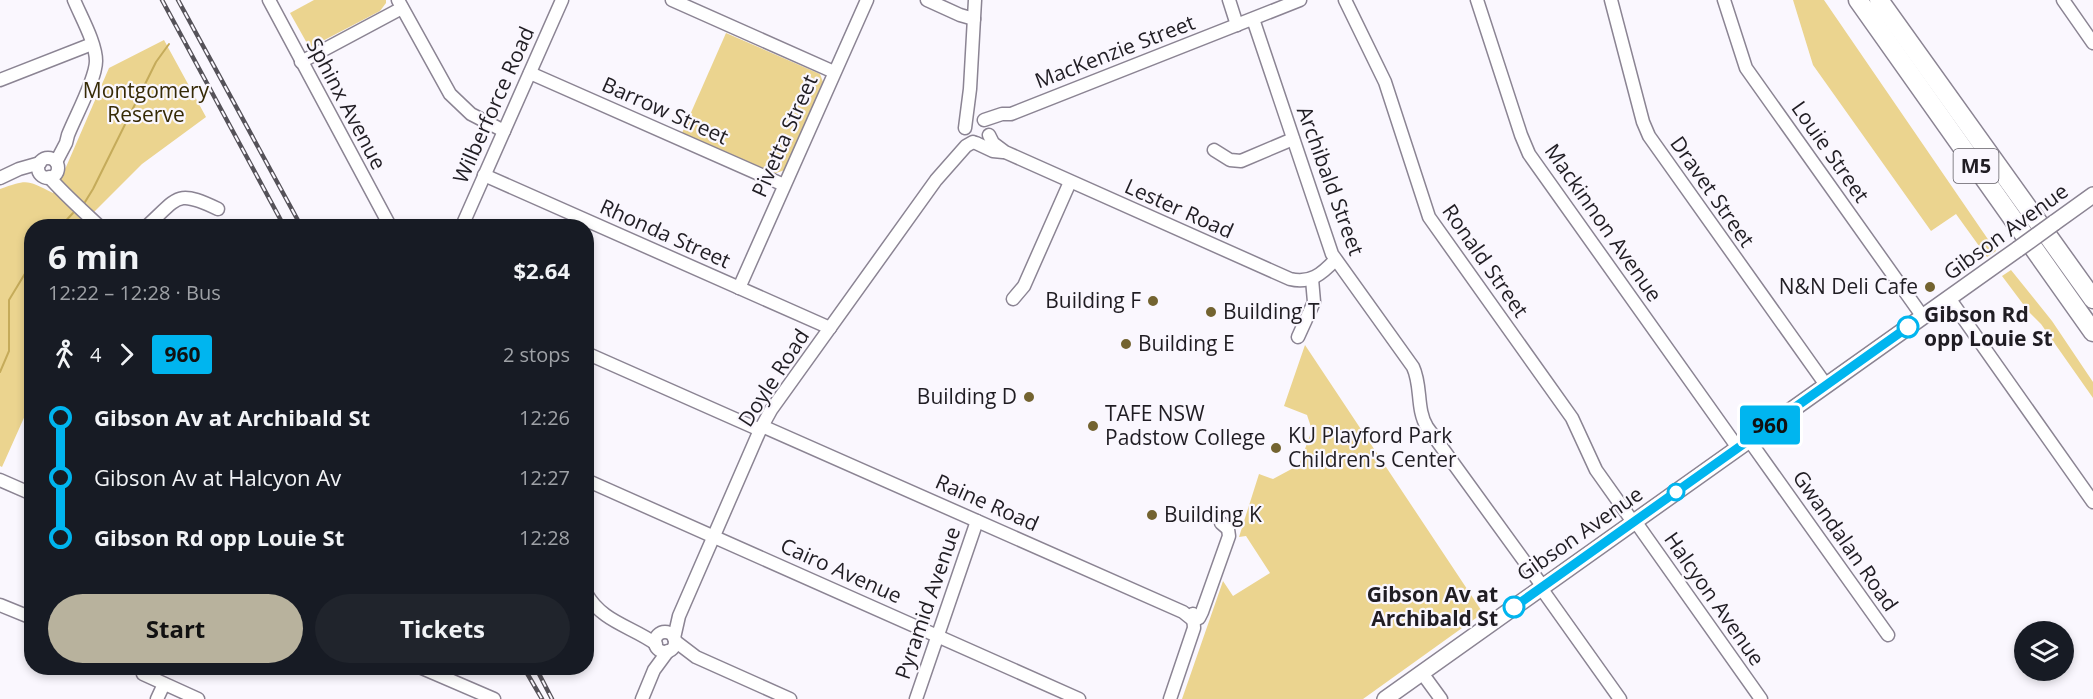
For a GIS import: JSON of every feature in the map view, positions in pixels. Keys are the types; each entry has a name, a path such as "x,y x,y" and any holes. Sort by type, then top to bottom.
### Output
{"highway":[{"name":"M5","path":"1858,0 2093,332"},
{"name":"M5","path":"1879,0 2093,299"}],"main road":[{"name":"Gibson Avenue","path":"1385,699 2093,195"}],"street":[{"path":"74,0 96,57 95,70 68,135 55,150 48,168 60,190 92,219"},
{"name":"Sphinx Avenue","path":"269,0 386,219"},
{"path":"672,0 834,72"},
{"name":"Pivetta Street","path":"739,288 867,0"},
{"path":"927,0 960,15 974,18"},
{"path":"970,137 975,0"},
{"path":"1229,0 1237,25"},
{"name":"MacKenzie Street","path":"986,126 1011,114 1300,0"},
{"name":"Ronald Street","path":"1345,0 1385,82 1429,217 1572,418 1596,470 1634,522"},
{"name":"Mackinnon Avenue","path":"1477,0 1529,154 1743,444"},
{"name":"Dravet Street","path":"1611,0 1643,122 1649,136 1826,385"},
{"name":"Louie Street","path":"1724,0 1746,68 1923,317"},
{"path":"2063,0 2093,43"},
{"name":"Wilberforce Road","path":"465,219 530,73 557,2"},
{"path":"301,62 400,4 450,94 471,114 504,131"},
{"name":"Archibald Street","path":"1252,19 1335,260 1413,367 1417,378 1422,416 1427,428 1620,699"},
{"path":"0,80 92,44"},
{"name":"Barrow Street","path":"530,73 784,185"},
{"path":"970,89 976,112 986,126 984,141 970,137"},
{"path":"970,137 971,120 986,126"},
{"name":"Lester Road","path":"986,126 993,143 1005,152 1285,277 1299,280 1312,279"},
{"name":"Lester Road","path":"970,137 993,151 1005,152"},
{"name":"Doyle Road","path":"642,699 771,410 936,180 966,146 970,137"},
{"path":"1214,150 1230,159 1241,161 1293,139"},
{"path":"0,178 14,173 48,168"},
{"name":"Rhonda Street","path":"484,175 583,219"},
{"path":"1013,299 1024,286 1070,182"},
{"path":"155,219 180,198 197,199 218,209"},
{"name":"Rhonda Street","path":"594,224 830,328"},
{"path":"1298,337 1314,302 1312,279 1321,274 1335,260"},
{"path":"1949,298 2093,502"},
{"name":"Raine Road","path":"594,356 977,520 1183,612 1193,620"},
{"name":"Gwandalan Road","path":"1743,444 1888,635"},
{"path":"0,480 24,490"},
{"name":"Cairo Avenue","path":"594,484 1079,699"},
{"name":"Pyramid Avenue","path":"916,699 977,520"},
{"name":"Halcyon Avenue","path":"1634,522 1761,699"},
{"path":"1170,699 1194,628 1193,620 1199,618 1229,536 1228,529 1221,523"},
{"path":"0,605 24,615"},
{"path":"594,605 604,615 636,631 666,642 790,699"},
{"path":"1422,673 1441,699"},
{"path":"144,675 198,699"},
{"path":"438,675 494,699"},
{"path":"157,699 164,684"}],"green space":[{"path":"314,0 386,0 386,3 380,11 311,47 290,13"},
{"path":"1793,0 1824,0 1996,251 1987,257 1956,214 1931,231 1813,65"},
{"path":"726,33 820,74 823,82 785,170 773,174 682,133"},
{"name":"Montgomery Reserve","path":"164,40 206,117 142,164 87,219 24,219 24,418 2,467 0,466 0,189 27,182 53,193 109,68"},
{"path":"2011,270 2052,321 2093,382 2093,398 2041,324 2002,276"},
{"path":"1305,345 1483,613 1363,699 1182,699 1223,581 1233,596 1270,573 1246,536 1239,537 1259,474 1273,479 1299,465 1312,430 1307,415 1284,406"}],"waterway":[{"path":"85,202 156,62 169,44"},
{"path":"67,219 73,213"},
{"path":"0,372 9,351 9,300 24,275"}],"railway":[{"path":"162,0 280,219"},
{"path":"178,0 297,219"},
{"path":"528,675 542,699"},
{"path":"540,675 552,699"}],"bus line":[{"name":"960","path":"1514,607 1908,327"}],"place":[{"name":"N&N Deli Cafe","path":"1930,287"},
{"name":"Building F","path":"1153,301"},
{"name":"Building T","path":"1211,312"},
{"name":"Gibson Rd opp Louie St","path":"1908,327"},
{"name":"Building E","path":"1126,344"},
{"name":"Building D","path":"1029,397"},
{"name":"TAFE NSW Padstow College","path":"1093,426"},
{"name":"KU Playford Park Children's Center","path":"1276,448"},
{"name":"Building K","path":"1152,515"},
{"name":"Gibson Av at Archibald St","path":"1514,607"}]}
